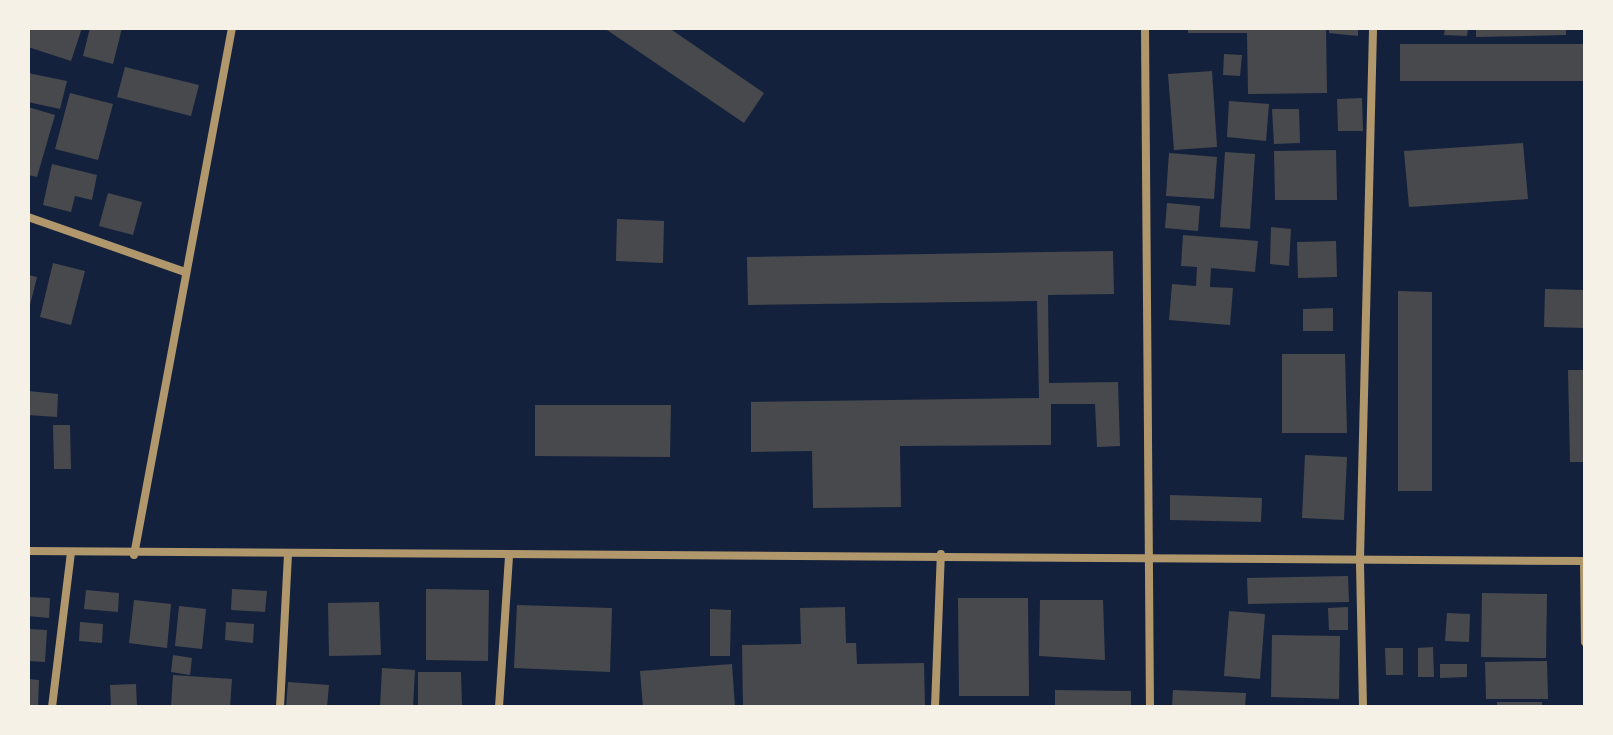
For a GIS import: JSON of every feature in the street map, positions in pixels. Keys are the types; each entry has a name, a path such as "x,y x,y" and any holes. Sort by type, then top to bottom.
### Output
{"street":[{"path":"134,555 232,28"},
{"path":"1145,28 1150,707"},
{"path":"1363,707 1360,558 1373,28"},
{"path":"28,217 185,272"},
{"path":"28,551 288,556 941,554 1584,561 1585,642"},
{"path":"52,707 71,553"},
{"path":"935,707 941,554"},
{"path":"499,707 509,555"},
{"path":"280,707 288,556"}],"building":[{"path":"28,28 82,28 71,61 28,47"},
{"path":"90,28 122,28 113,64 83,56"},
{"path":"604,28 669,28 764,93 744,123"},
{"path":"1188,28 1326,28 1327,93 1248,94 1247,33 1188,33"},
{"path":"1329,28 1358,28 1358,36 1329,33"},
{"path":"1445,28 1468,28 1467,36 1444,35"},
{"path":"1476,28 1566,28 1566,35 1476,37"},
{"path":"1400,44 1585,44 1585,81 1400,81"},
{"path":"1224,54 1242,55 1240,76 1223,75"},
{"path":"125,67 199,85 191,116 117,97"},
{"path":"1212,71 1217,147 1174,150 1168,74"},
{"path":"28,73 67,81 60,109 28,102"},
{"path":"70,93 113,104 98,160 55,149"},
{"path":"1362,98 1363,131 1338,131 1337,99"},
{"path":"1229,101 1269,104 1266,141 1227,137"},
{"path":"28,107 55,115 37,177 28,175"},
{"path":"1272,109 1299,109 1300,143 1274,144"},
{"path":"1523,143 1528,199 1409,207 1404,151"},
{"path":"1336,150 1337,200 1275,200 1274,151"},
{"path":"1225,152 1255,154 1250,229 1220,227"},
{"path":"1169,153 1217,157 1214,199 1166,196"},
{"path":"52,164 97,175 92,200 75,196 71,212 43,205"},
{"path":"108,193 142,202 133,235 99,226"},
{"path":"1167,203 1200,206 1198,231 1165,228"},
{"path":"617,219 664,221 663,263 616,261"},
{"path":"1271,227 1291,229 1289,266 1270,264"},
{"path":"1183,235 1258,241 1255,272 1211,268 1210,287 1233,288 1230,325 1169,320 1172,284 1196,286 1197,267 1181,266"},
{"path":"1336,241 1337,277 1298,278 1297,242"},
{"path":"1113,251 1114,294 1048,295 1049,383 1118,382 1120,446 1097,447 1095,404 1051,404 1051,445 900,446 901,507 813,508 812,451 751,452 751,402 1039,398 1037,301 748,305 747,257"},
{"path":"53,263 85,271 71,325 40,317"},
{"path":"28,275 37,277 29,309 28,308"},
{"path":"1545,289 1585,290 1585,328 1544,327"},
{"path":"1398,291 1432,292 1432,491 1398,491"},
{"path":"1333,308 1333,331 1303,331 1303,309"},
{"path":"1282,354 1345,354 1347,433 1282,433"},
{"path":"1568,370 1585,370 1585,462 1570,462"},
{"path":"28,391 58,394 57,417 28,415"},
{"path":"535,405 671,405 670,457 535,456"},
{"path":"53,425 70,425 71,469 54,469"},
{"path":"1305,455 1347,457 1344,520 1302,518"},
{"path":"1170,495 1262,498 1261,522 1170,520"},
{"path":"1348,576 1349,602 1248,604 1247,578"},
{"path":"232,589 267,591 265,612 231,610"},
{"path":"426,589 489,590 488,661 426,660"},
{"path":"86,590 119,593 118,612 84,609"},
{"path":"1482,593 1547,594 1546,658 1481,657"},
{"path":"28,597 50,598 49,618 28,616"},
{"path":"958,598 1028,598 1029,696 959,696"},
{"path":"134,600 171,604 167,648 129,643"},
{"path":"1040,600 1103,600 1105,660 1039,656"},
{"path":"379,602 381,655 329,656 328,603"},
{"path":"517,605 612,608 610,672 514,668"},
{"path":"179,606 206,609 202,649 175,646"},
{"path":"845,607 846,643 856,643 857,664 924,663 925,706 743,707 742,645 801,644 800,608"},
{"path":"1348,607 1348,630 1329,630 1328,608"},
{"path":"710,609 731,610 730,656 710,656"},
{"path":"1229,611 1265,614 1260,679 1224,676"},
{"path":"1447,613 1470,614 1469,642 1445,641"},
{"path":"80,622 103,624 102,643 79,641"},
{"path":"226,622 254,624 253,643 225,640"},
{"path":"28,629 47,630 45,662 28,661"},
{"path":"1272,635 1340,636 1339,699 1271,697"},
{"path":"1433,647 1434,677 1418,677 1418,648"},
{"path":"1385,648 1403,648 1403,675 1386,675"},
{"path":"173,655 192,658 190,675 171,672"},
{"path":"1547,661 1548,699 1486,699 1485,662"},
{"path":"732,664 735,707 643,707 640,671"},
{"path":"1440,664 1467,664 1467,677 1440,678"},
{"path":"382,668 415,670 413,707 380,707"},
{"path":"418,672 461,672 462,707 418,707"},
{"path":"173,675 232,679 230,707 171,707"},
{"path":"28,679 39,680 38,707 28,707"},
{"path":"288,682 329,685 327,707 286,707"},
{"path":"136,684 137,707 111,707 110,685"},
{"path":"1055,690 1131,691 1131,707 1055,707"},
{"path":"1173,690 1246,693 1245,707 1172,707"},
{"path":"1497,702 1542,702 1542,707 1497,707"}]}
